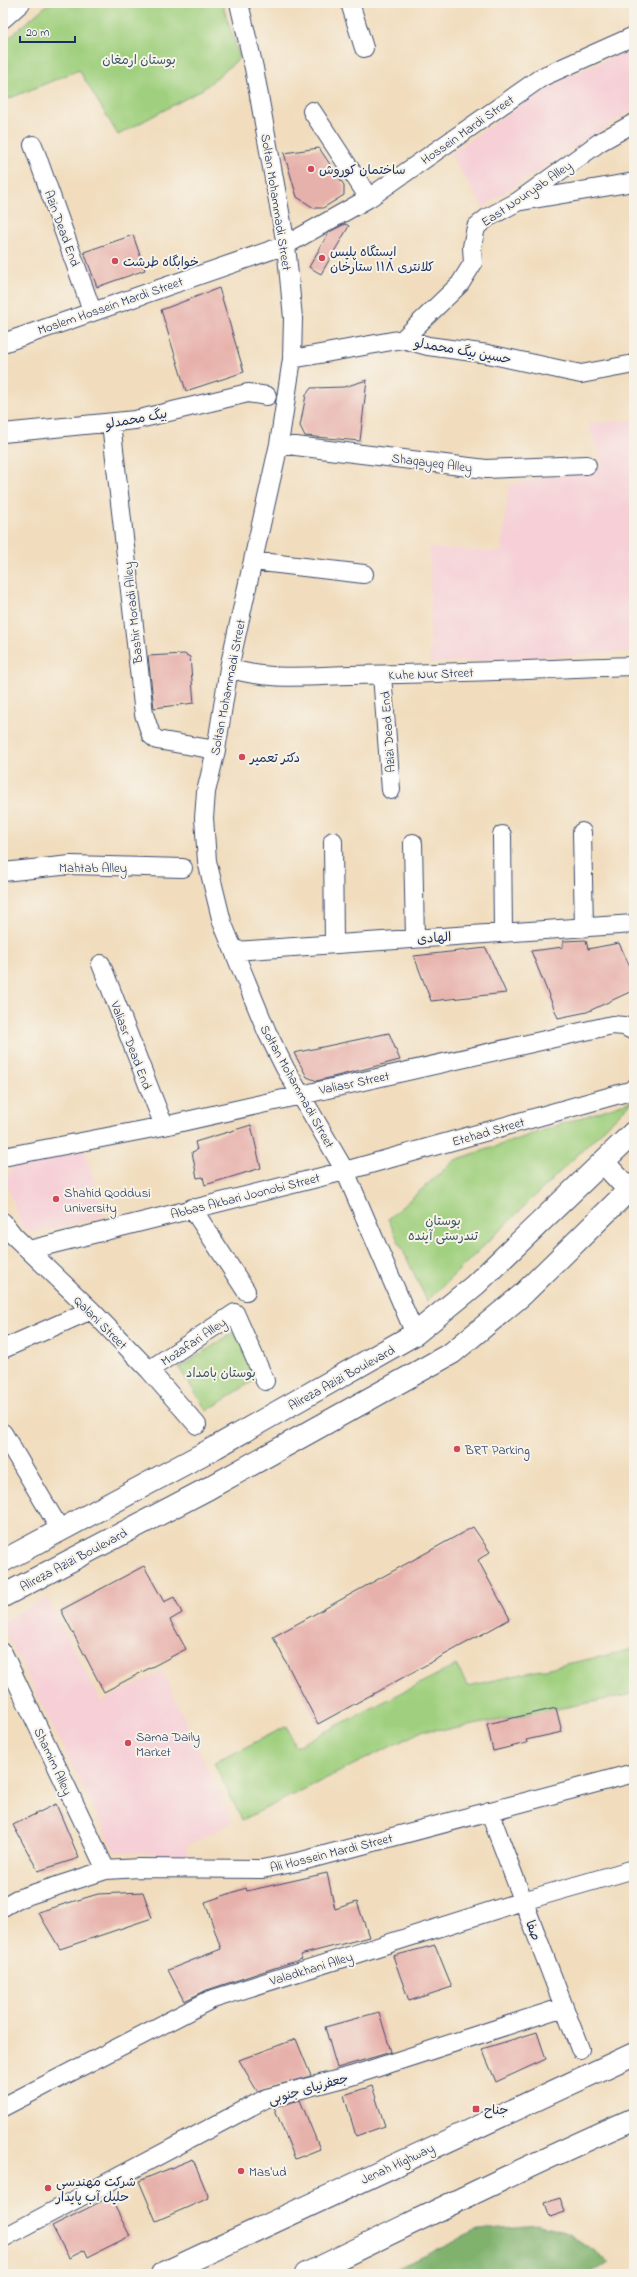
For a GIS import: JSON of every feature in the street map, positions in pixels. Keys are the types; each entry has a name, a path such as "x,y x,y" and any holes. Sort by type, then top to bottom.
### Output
{"main road":[{"name":"Alireza Azizi Boulevard","path":"3,1561 267,1419 416,1334 475,1285 634,1132"},
{"path":"603,1162 631,1187"},
{"name":"Alireza Azizi Boulevard","path":"3,1596 209,1488 432,1365 471,1338 522,1295 631,1187"},
{"path":"416,1334 432,1365"},
{"name":"Jenah Highway","path":"162,2274 634,2054"},
{"path":"306,2274 489,2188 562,2150 634,2119"}],"street":[{"path":"3,19 20,3"},
{"name":"Soltan Mohammadi Street","path":"239,3 254,68 286,245 292,318 292,359 279,444 229,668 216,750 205,799 204,818 207,861 222,922 267,1032 300,1094 345,1171 416,1334"},
{"path":"350,3 364,48"},
{"name":"Hossein Mardi Street","path":"286,245 369,198 542,77 634,36"},
{"path":"312,111 369,198"},
{"name":"East Nouryab Alley","path":"403,339 460,284 473,263 472,247 476,227 487,218 517,202 600,142 634,124"},
{"name":"Azin Dead End","path":"33,145 92,311"},
{"path":"517,202 634,182"},
{"name":"Moslem Hossein Mardi Street","path":"3,343 286,245"},
{"name":"حسین بیگ محمدلو","path":"292,359 403,339 428,346 488,354 581,374 634,364"},
{"name":"بیگ محمدلو","path":"3,433 136,420 248,393 267,396"},
{"name":"Bashir Moradi Alley","path":"111,423 144,714 151,735 157,740 216,750"},
{"name":"Shaqayeq Alley","path":"279,444 486,469 587,465"},
{"path":"253,561 364,574"},
{"name":"Kuhe Nur Street","path":"229,668 243,673 282,676 382,675 634,666"},
{"name":"Azizi Dead End","path":"382,675 391,790"},
{"path":"582,832 584,928"},
{"path":"502,835 503,933"},
{"path":"333,841 334,944"},
{"path":"413,843 416,938"},
{"name":"Mahtab Alley","path":"3,872 71,865 183,868"},
{"name":"الهادی","path":"234,951 634,924"},
{"name":"Valiasr Dead End","path":"101,964 164,1126"},
{"name":"Valiasr Street","path":"3,1157 164,1126 300,1094 612,1025 624,1026 634,1031"},
{"name":"Etehad Street","path":"345,1171 632,1089"},
{"name":"Abbas Akbari Joonobi Street","path":"29,1250 192,1208 345,1171"},
{"path":"192,1208 246,1291"},
{"name":"Qalani Street","path":"3,1222 14,1236 91,1310 149,1370 197,1425"},
{"path":"3,1349 91,1310"},
{"name":"Mozafari Alley","path":"149,1370 235,1313 265,1382"},
{"path":"3,1433 61,1531"},
{"name":"Shamim Alley","path":"3,1653 106,1870"},
{"name":"Ali Hossein Mardi Street","path":"3,1907 17,1899 106,1870 139,1868 262,1870 302,1861 634,1773"},
{"name":"صفا","path":"489,1811 580,2048"},
{"name":"Valadkhani Alley","path":"3,2107 210,2000 523,1901 634,1869"},
{"name":"جعفرنیای جنوبی","path":"3,2238 267,2098 351,2076 564,2007"}],"shaded area":[{"path":"634,48 634,109 490,202 484,209 450,154 551,84"},
{"path":"634,420 634,652 430,663 430,548 501,552 509,485 603,466 588,423"},
{"name":"Shahid Qoddusi University","path":"85,1150 104,1216 33,1233 22,1227 6,1181 13,1165"},
{"name":"Sama Daily Market","path":"47,1597 101,1702 162,1671 233,1822 187,1846 188,1855 115,1852 3,1627 3,1622"}],"green space":[{"name":"بوستان ارمغان","path":"49,3 222,3 240,58 203,89 118,135 79,70 3,101 3,43"},
{"name":"بوستان تندرستی آینده","path":"634,1100 427,1301 388,1219 455,1160"},
{"name":"بوستان بامداد","path":"234,1332 262,1375 207,1411 179,1368"},
{"path":"634,1649 634,1694 453,1729 424,1730 242,1820 214,1763 287,1726 295,1747 456,1665 468,1686"},
{"path":"538,2225 567,2234 585,2244 610,2263 587,2274 385,2274 478,2230"}],"building":[{"name":"ساختمان کوروش","path":"319,148 344,185 344,195 323,208 314,208 297,197 284,153"},
{"path":"345,224 349,226 321,274 309,267 329,232"},
{"name":"خوابگاه طرشت","path":"133,235 145,270 97,287 84,252"},
{"path":"219,288 244,372 186,391 161,310"},
{"path":"367,380 360,441 305,436 300,426 306,395 311,388 344,387"},
{"path":"184,654 190,657 194,703 154,708 148,656"},
{"path":"586,940 588,949 619,943 634,976 634,990 587,1012 558,1018 531,951 563,947 563,941"},
{"path":"486,948 506,993 431,1001 414,956"},
{"path":"389,1033 400,1060 317,1081 307,1077 294,1053"},
{"path":"251,1125 261,1168 205,1185 203,1177 197,1178 192,1152 197,1150 195,1142"},
{"path":"473,1527 490,1552 478,1560 510,1619 318,1724 273,1637"},
{"path":"144,1566 164,1602 174,1597 182,1613 170,1620 186,1649 104,1692 61,1610"},
{"path":"556,1708 562,1732 526,1740 527,1743 493,1751 487,1724"},
{"path":"56,1804 79,1858 38,1871 13,1825"},
{"path":"327,1873 335,1909 357,1902 369,1937 300,1955 302,1959 207,1990 184,2001 168,1970 221,1949 205,1902 246,1888 247,1891"},
{"path":"143,1892 152,1918 60,1949 38,1912 98,1894"},
{"path":"435,1945 452,1987 409,2001 393,1956"},
{"path":"379,2012 391,2052 337,2068 325,2027"},
{"path":"537,2032 546,2059 496,2082 482,2049"},
{"path":"296,2039 311,2076 257,2091 239,2060"},
{"path":"372,2086 385,2126 356,2136 344,2095"},
{"path":"300,2100 320,2149 295,2159 274,2107"},
{"path":"193,2159 209,2198 156,2221 139,2181"},
{"path":"110,2197 130,2236 88,2257 85,2250 69,2258 52,2226"},
{"path":"560,2198 565,2212 550,2217 545,2203"}],"place":[{"name":"ساختمان کوروش","path":"311,169"},
{"name":"ایستگاه پلیس کلانتری ۱۱۸ ستارخان","path":"322,258"},
{"name":"خوابگاه طرشت","path":"115,261"},
{"name":"دکتر تعمیر","path":"242,757"},
{"name":"Shahid Qoddusi University","path":"56,1199"},
{"name":"BRT Parking","path":"457,1449"},
{"name":"Sama Daily Market","path":"128,1743"},
{"name":"جناح","path":"476,2109"},
{"name":"Mas'ud","path":"241,2171"},
{"name":"شرکت مهندسی حلیل آب پایدار","path":"48,2188"}]}
